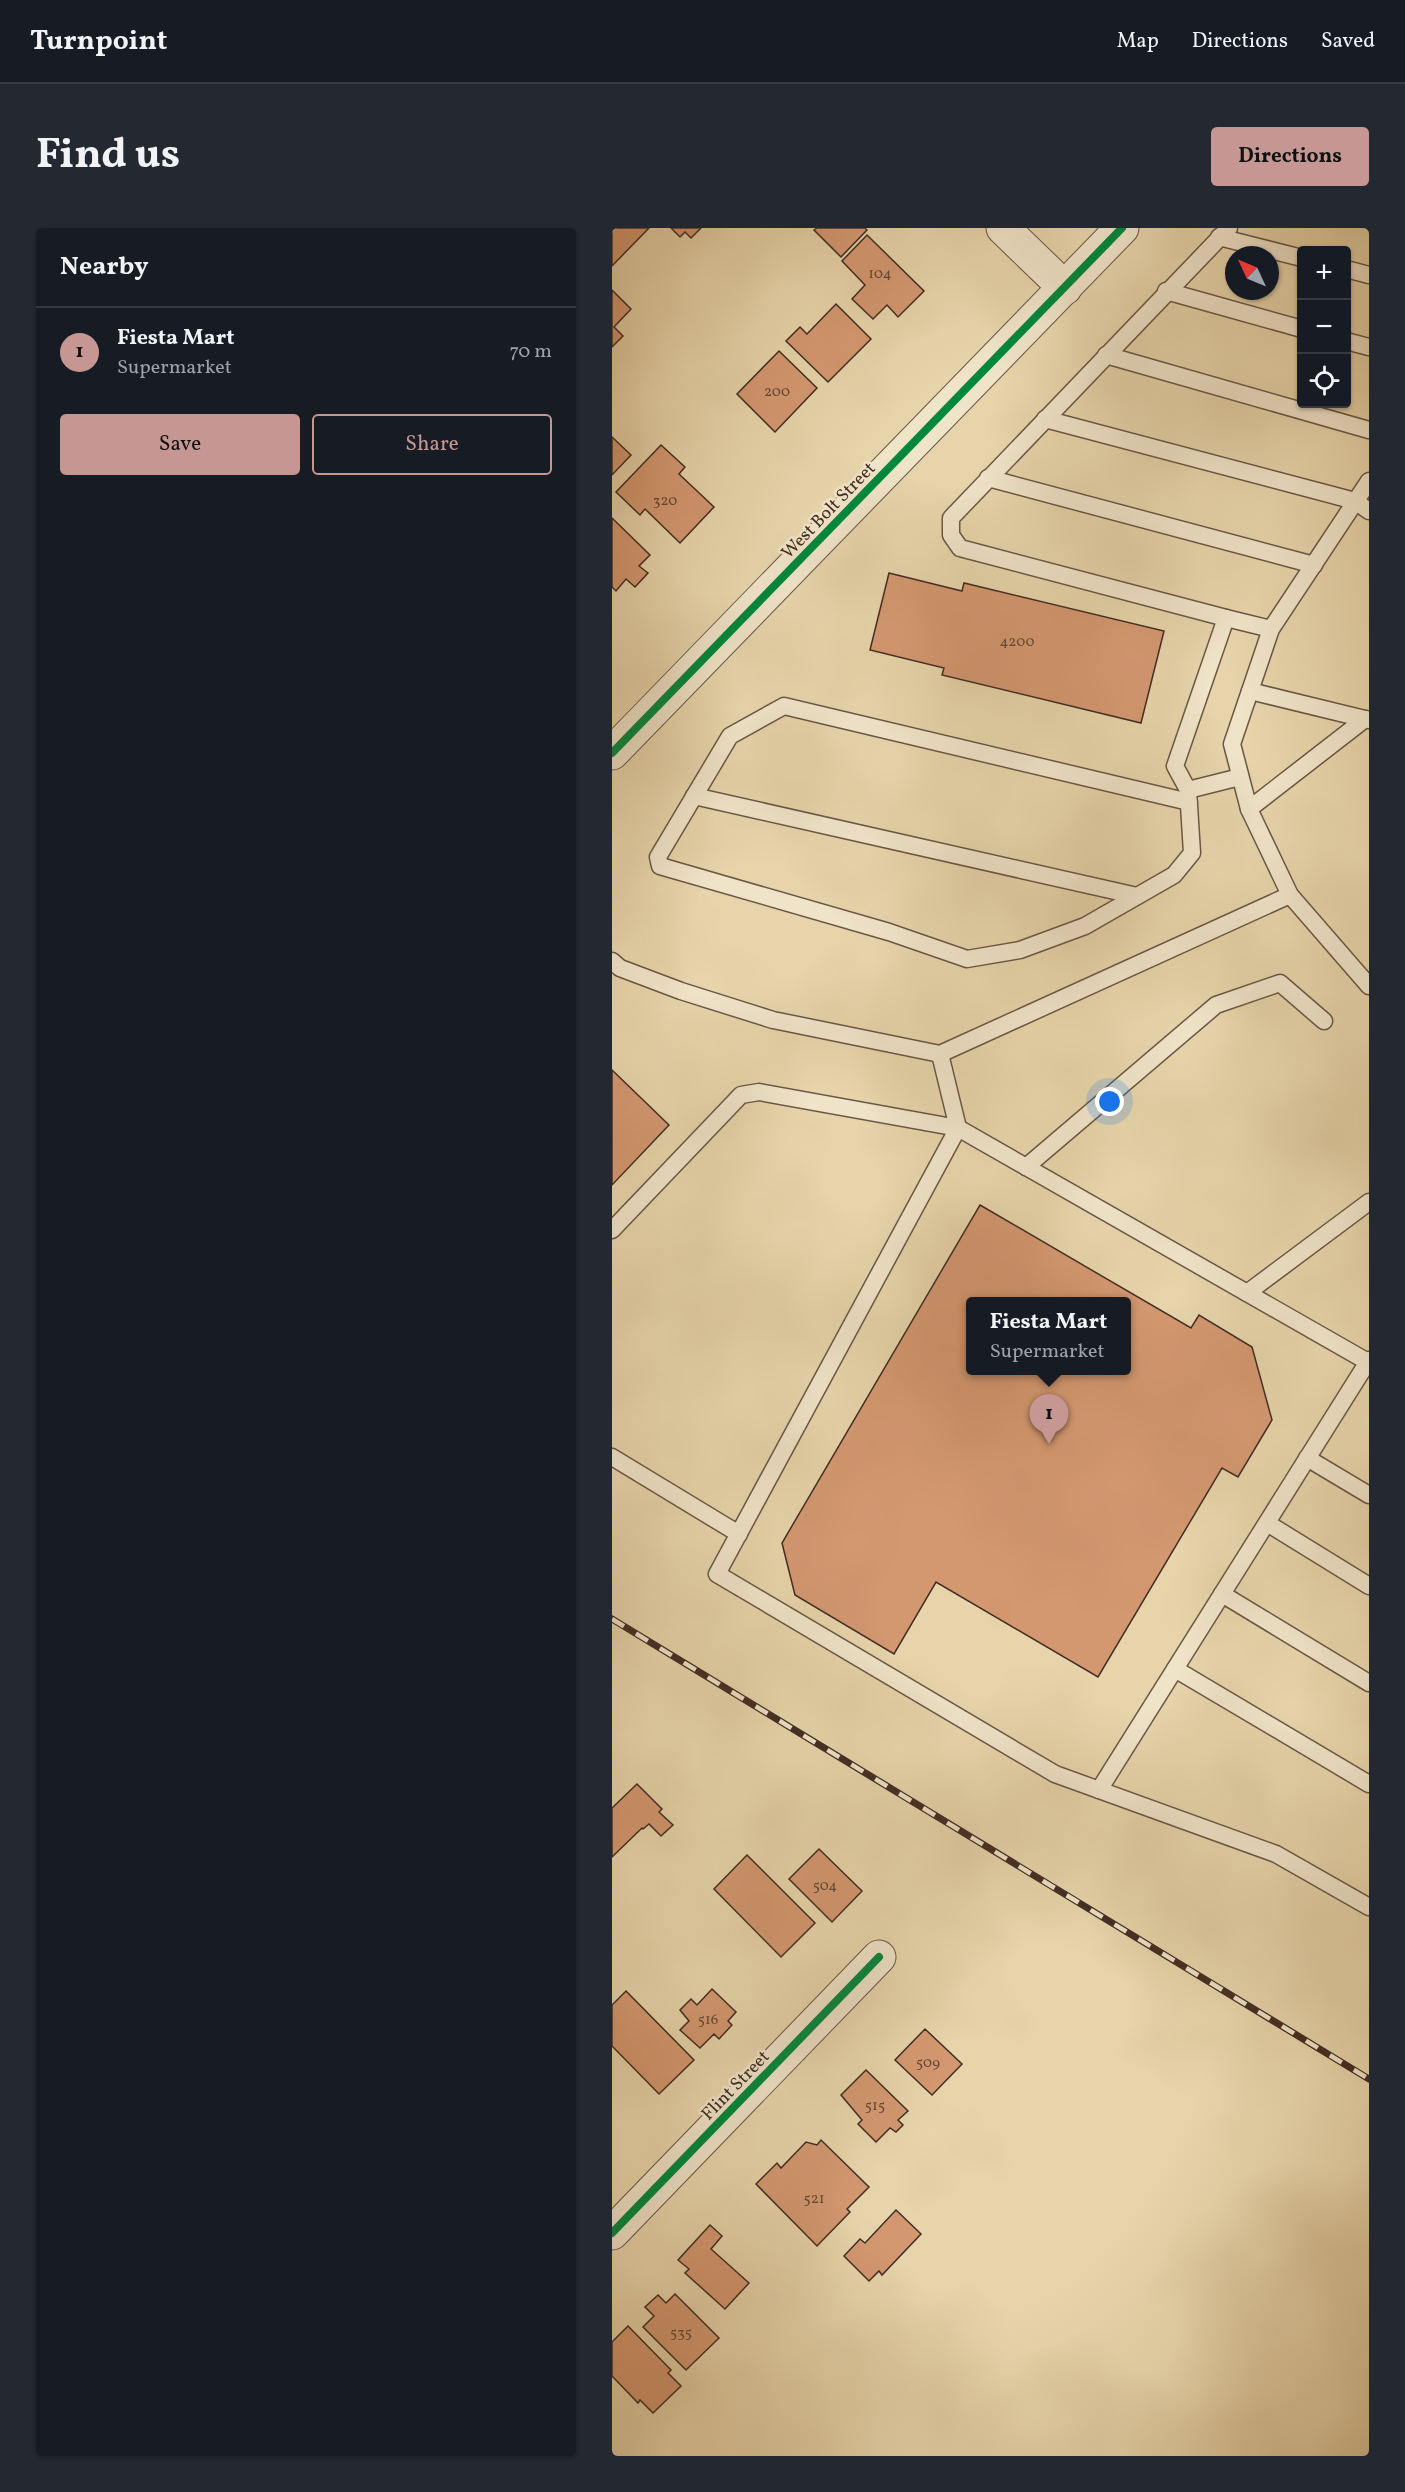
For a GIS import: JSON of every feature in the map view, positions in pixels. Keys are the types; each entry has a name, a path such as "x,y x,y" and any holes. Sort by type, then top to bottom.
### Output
{"street":[{"path":"1004,228 1065,288"},
{"name":"West Bolt Street","path":"612,753 1122,228"},
{"name":"Flint Street","path":"612,2233 879,1957"}],"lane":[{"path":"1271,629 960,548 951,535 951,518 1224,233 1297,256"},
{"path":"1351,270 1369,275"},
{"path":"1166,291 1297,327"},
{"path":"1351,342 1369,347"},
{"path":"1106,355 1369,430"},
{"path":"1045,419 1362,506"},
{"path":"988,478 1314,565"},
{"path":"1369,481 1362,506 1314,565 1271,629 1232,744 1249,809 1290,895 1369,986"},
{"path":"1226,618 1175,766 1188,796 1192,853 1174,875 1085,926 1020,950 967,959 889,932 660,867 658,857 730,736 784,706 1188,796 1240,777"},
{"path":"1250,691 1367,719"},
{"path":"1249,809 1367,719"},
{"path":"694,796 1137,896"},
{"path":"612,961 620,968 681,991 774,1020 940,1054 1290,895"},
{"path":"1026,1167 1216,1005 1280,983 1324,1021"},
{"path":"940,1054 958,1128 717,1574 1055,1774 1276,1854 1369,1907"},
{"path":"612,1230 741,1095 759,1092 958,1128 1368,1361 1099,1790"},
{"path":"1247,1293 1369,1202"},
{"path":"1354,1383 1369,1392"},
{"path":"612,1457 739,1533"},
{"path":"1306,1458 1369,1495"},
{"path":"1267,1523 1369,1586"},
{"path":"1222,1594 1369,1683"},
{"path":"1175,1669 1369,1784"}],"building":[{"path":"612,228 649,228 612,266"},
{"path":"671,228 701,228 691,238 685,232 680,237"},
{"path":"817,228 865,228 867,230 841,257 814,230"},
{"path":"867,235 924,291 898,317 887,305 873,319 852,299 865,285 842,261"},
{"path":"612,290 631,309 614,327 623,336 612,347"},
{"path":"836,304 871,339 828,382 786,341 800,327 807,334"},
{"path":"779,351 817,388 775,432 737,394"},
{"path":"612,437 631,455 612,475"},
{"path":"661,445 685,467 679,474 714,507 680,543 645,509 640,515 616,492"},
{"path":"612,518 650,555 639,566 648,573 635,587 626,579 616,591 612,587"},
{"path":"889,573 962,591 964,583 1164,631 1141,723 942,675 944,668 870,650"},
{"path":"612,1070 669,1125 612,1185"},
{"path":"980,1205 1191,1328 1199,1315 1252,1347 1272,1420 1238,1477 1222,1468 1098,1677 936,1582 894,1654 795,1595 782,1543"},
{"path":"637,1784 662,1809 659,1812 673,1825 661,1836 649,1824 612,1857 612,1808"},
{"path":"819,1849 862,1891 832,1922 789,1879"},
{"path":"747,1855 815,1923 781,1957 714,1889"},
{"path":"712,1989 736,2012 728,2021 732,2025 719,2039 714,2034 700,2048 680,2030 689,2021 680,2010 691,1999 697,2005"},
{"path":"626,1991 694,2060 659,2094 612,2046 612,2005"},
{"path":"925,2029 962,2064 932,2095 895,2060"},
{"path":"866,2070 908,2111 898,2120 903,2125 896,2132 890,2128 876,2142 858,2124 862,2120 841,2095"},
{"path":"821,2140 869,2187 847,2209 850,2212 817,2246 756,2184 777,2163 781,2168 806,2142 817,2145"},
{"path":"896,2210 921,2234 882,2275 879,2271 869,2281 844,2256 860,2239 865,2243"},
{"path":"710,2225 722,2236 711,2249 749,2283 725,2309 685,2273 689,2269 678,2260"},
{"path":"675,2294 719,2338 686,2370 643,2327 654,2316 645,2307 658,2295 666,2303"},
{"path":"628,2326 671,2370 668,2373 681,2386 653,2413 640,2400 638,2403 612,2376 612,2342"}],"railway":[{"path":"612,1619 1369,2079"}],"cycle path":[{"path":"612,753 1122,228"},
{"path":"612,2233 879,1957"}],"place":[{"name":"Fiesta Mart","path":"1049,1444"}]}
